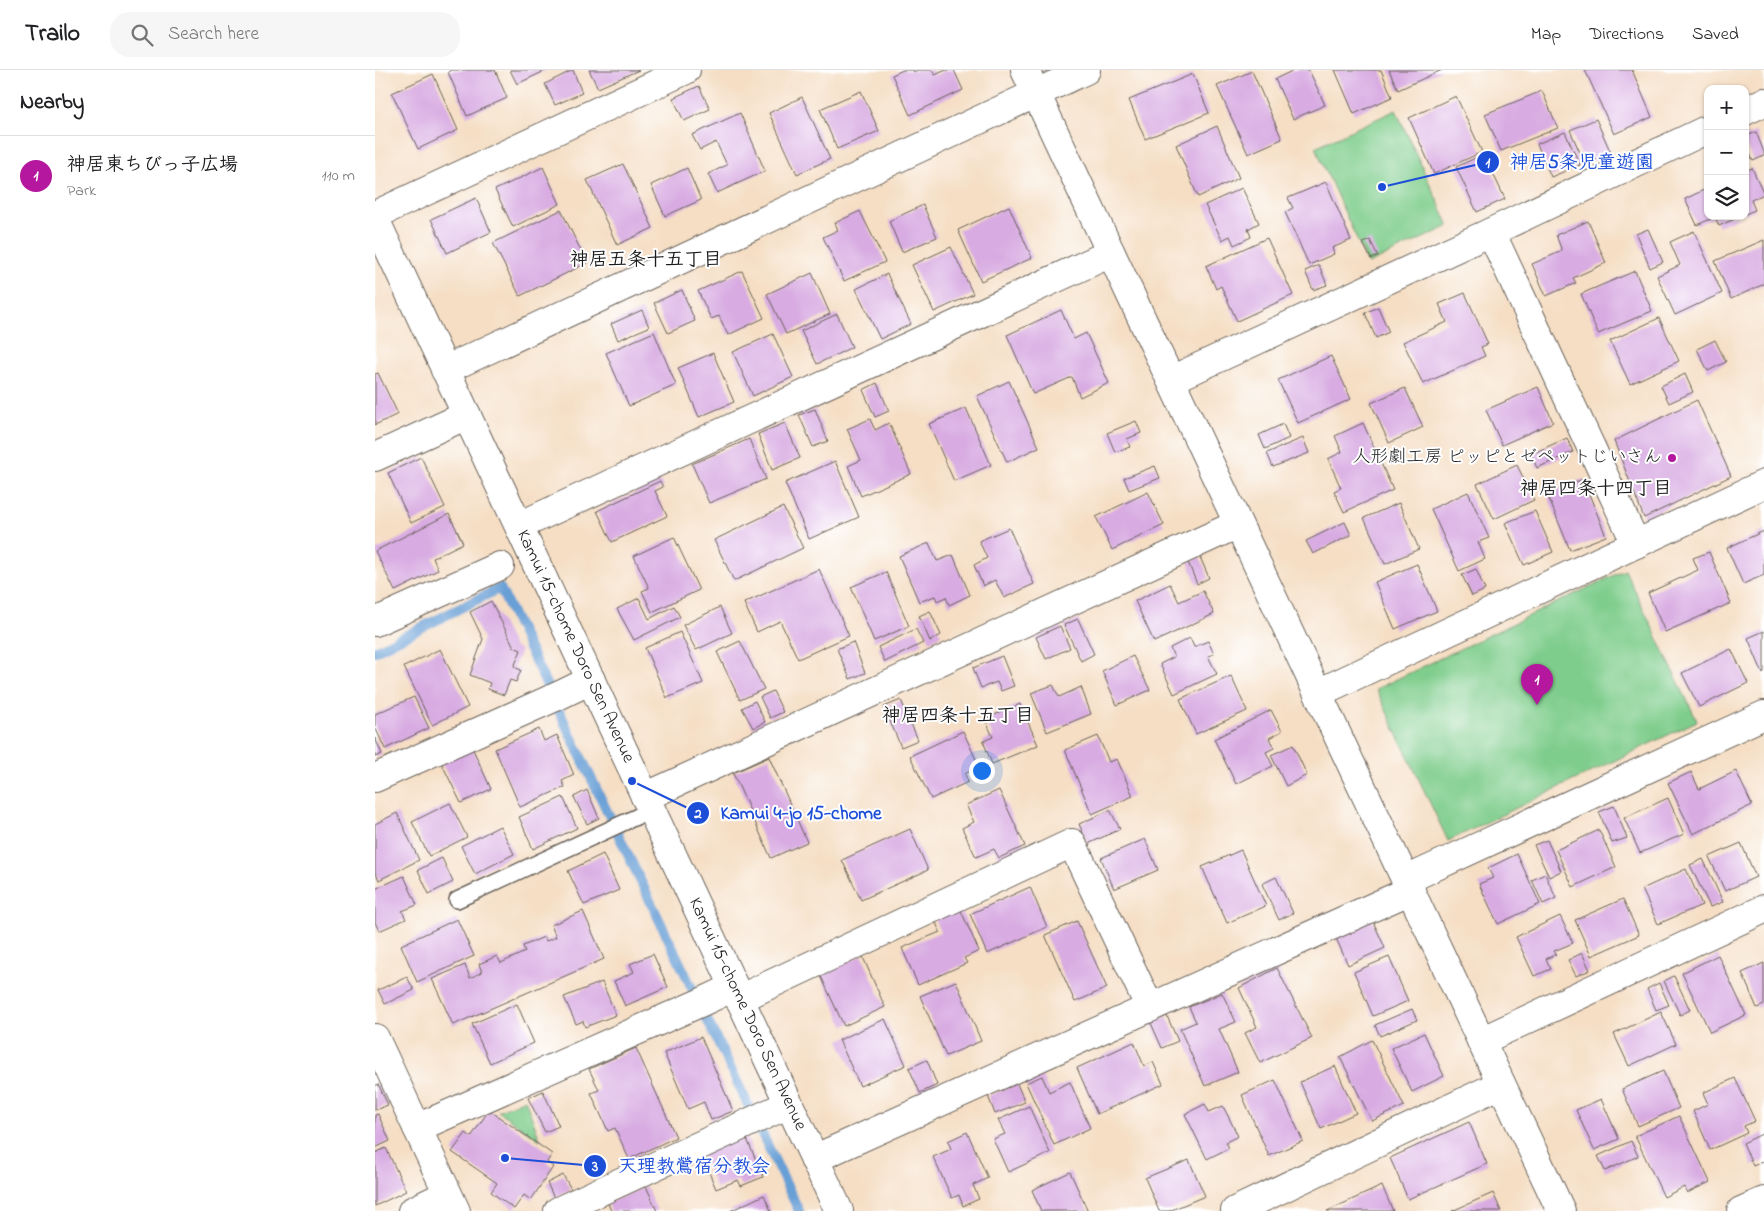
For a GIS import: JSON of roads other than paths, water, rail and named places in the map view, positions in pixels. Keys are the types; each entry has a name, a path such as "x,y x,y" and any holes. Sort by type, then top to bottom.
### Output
{"street":[{"path":"375,215 686,70"},
{"path":"445,370 1031,82 1086,70"},
{"path":"1031,82 1561,1211"},
{"path":"1749,109 1764,102"},
{"path":"1171,380 1706,130"},
{"name":"Kamui 15-chome Doro Sen Avenue","path":"375,219 839,1211"},
{"path":"1491,232 1636,544"},
{"path":"519,526 1111,252"},
{"path":"375,457 467,415"},
{"path":"1318,693 1764,484"},
{"path":"648,804 1238,524"},
{"path":"375,622 500,566"},
{"path":"375,778 591,680"},
{"path":"815,1159 1150,1008 1764,715"},
{"path":"417,1128 702,1002 737,993 1072,843 1150,1008"},
{"path":"1481,1041 1764,909"},
{"path":"375,1038 451,1203 412,1211"},
{"path":"1235,1211 1501,1084"},
{"path":"558,1211 789,1104"},
{"path":"1741,1211 1764,1201"}],"lane":[{"path":"457,900 648,804"}],"waterway":[{"path":"375,651 500,588 799,1211"}],"place":[{"name":"神居5条児童遊園","path":"1382,187"},
{"name":"人形劇工房 ピッピとゼペットじいさん","path":"1672,458"},
{"name":"神居東ちびっ子広場","path":"1537,705"},
{"name":"Kamui 4-jo 15-chome","path":"632,781"},
{"name":"天理教鶯宿分教会","path":"505,1158"}],"district":[{"name":"神居五条十五丁目","path":"646,260"},
{"name":"神居四条十四丁目","path":"1596,489"},
{"name":"神居四条十五丁目","path":"958,716"}]}
